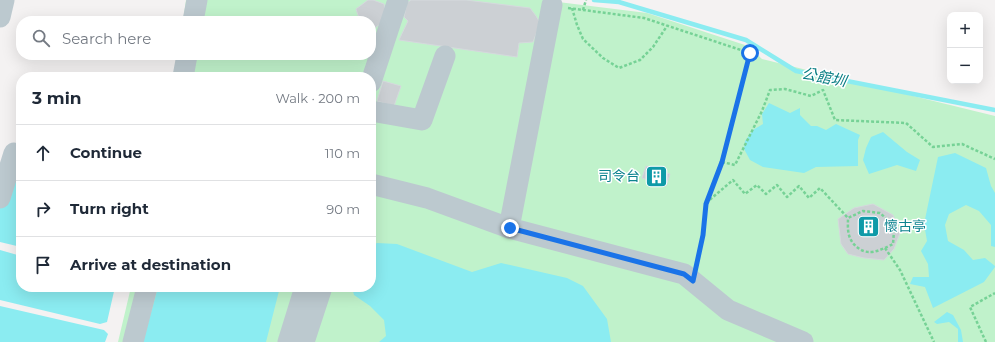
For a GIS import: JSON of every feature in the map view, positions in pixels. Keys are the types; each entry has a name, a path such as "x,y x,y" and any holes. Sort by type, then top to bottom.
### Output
{"lane":[{"path":"0,17 4,0"},
{"path":"374,72 398,0"},
{"path":"510,228 552,5"},
{"path":"376,112 422,120 445,56"},
{"path":"184,72 186,60"},
{"path":"0,198 12,153"},
{"path":"376,185 427,198 510,228 684,274 728,310 803,342"},
{"path":"133,342 147,292"},
{"path":"288,342 303,292"},
{"path":"304,342 320,292"}],"path":[{"path":"583,10 586,0"},
{"path":"552,5 644,18 750,53 722,162 706,204 703,235 693,281"},
{"path":"572,8 583,39 602,58 620,68 640,60 653,47 667,26"},
{"path":"722,162 735,165 762,111 770,90 785,89 811,96 823,90 835,120 906,123 933,146 962,144 995,159"},
{"path":"706,204 733,180 745,194 757,185 766,194 778,185 787,197 799,186 809,198 820,188 848,218 848,228 851,240 858,249 869,252 886,248 893,244 894,231 888,220 880,213 864,211 848,218"},
{"path":"886,248 900,270 934,342"},
{"path":"986,342 970,307 995,293"}],"green space":[{"path":"186,0 542,0 647,13 748,46 762,59 995,116 995,342 118,342 130,292 376,292 376,72 175,72 176,60 376,60 376,16 184,16"}],"water":[{"path":"769,103 790,113 800,108 800,115 811,126 817,126 826,130 836,124 860,135 858,140 858,166 816,167 804,173 763,167 750,160 744,149 745,141 753,130 763,124 762,114"},
{"path":"883,132 907,152 920,160 916,171 897,165 869,174 863,160 866,148 871,137"},
{"path":"955,153 986,168 991,186 995,193 995,247 991,246 991,225 979,211 966,205 949,214 945,225 948,241 964,250 973,260 985,258 995,267 984,282 933,308 925,287 910,284 913,277 929,277 928,264 921,251 927,241 924,224 938,157"},
{"path":"11,166 16,168 16,246 0,242 0,203"},
{"path":"376,244 397,244 472,272 501,263 567,278 583,286 607,319 611,342 379,342 386,336 384,320 370,306 354,295 353,292 376,292"},
{"path":"0,250 16,255 16,292 114,292 107,322 100,324 0,300"},
{"path":"157,292 279,292 266,342 143,342"},
{"path":"0,306 104,330 108,334 105,342 0,342"},
{"path":"947,312 953,315 961,330 963,342 958,342 958,329 949,322 937,324 934,322"}],"building":[{"path":"368,0 373,0 384,4 386,20 376,27 376,16 358,16 356,9"},
{"path":"411,0 466,0 530,8 540,23 533,42 519,43 517,57 399,40 408,21 404,17 407,3"},
{"path":"383,81 401,86 394,106 377,101"},
{"name":"司令台","path":"646,166 670,174 666,186 642,178"},
{"name":"懷古亭","path":"873,204 893,215 900,233 894,249 884,260 864,258 848,254 841,244 838,219 854,208"}],"waterway":[{"name":"公館圳","path":"594,0 619,2 746,40 796,71 995,110"}],"place":[{"name":"司令台","path":"656,176"},
{"name":"懷古亭","path":"868,226"}],"route":[{"path":"510,228 684,274 693,281 703,235 706,204 722,162 750,53"}]}
